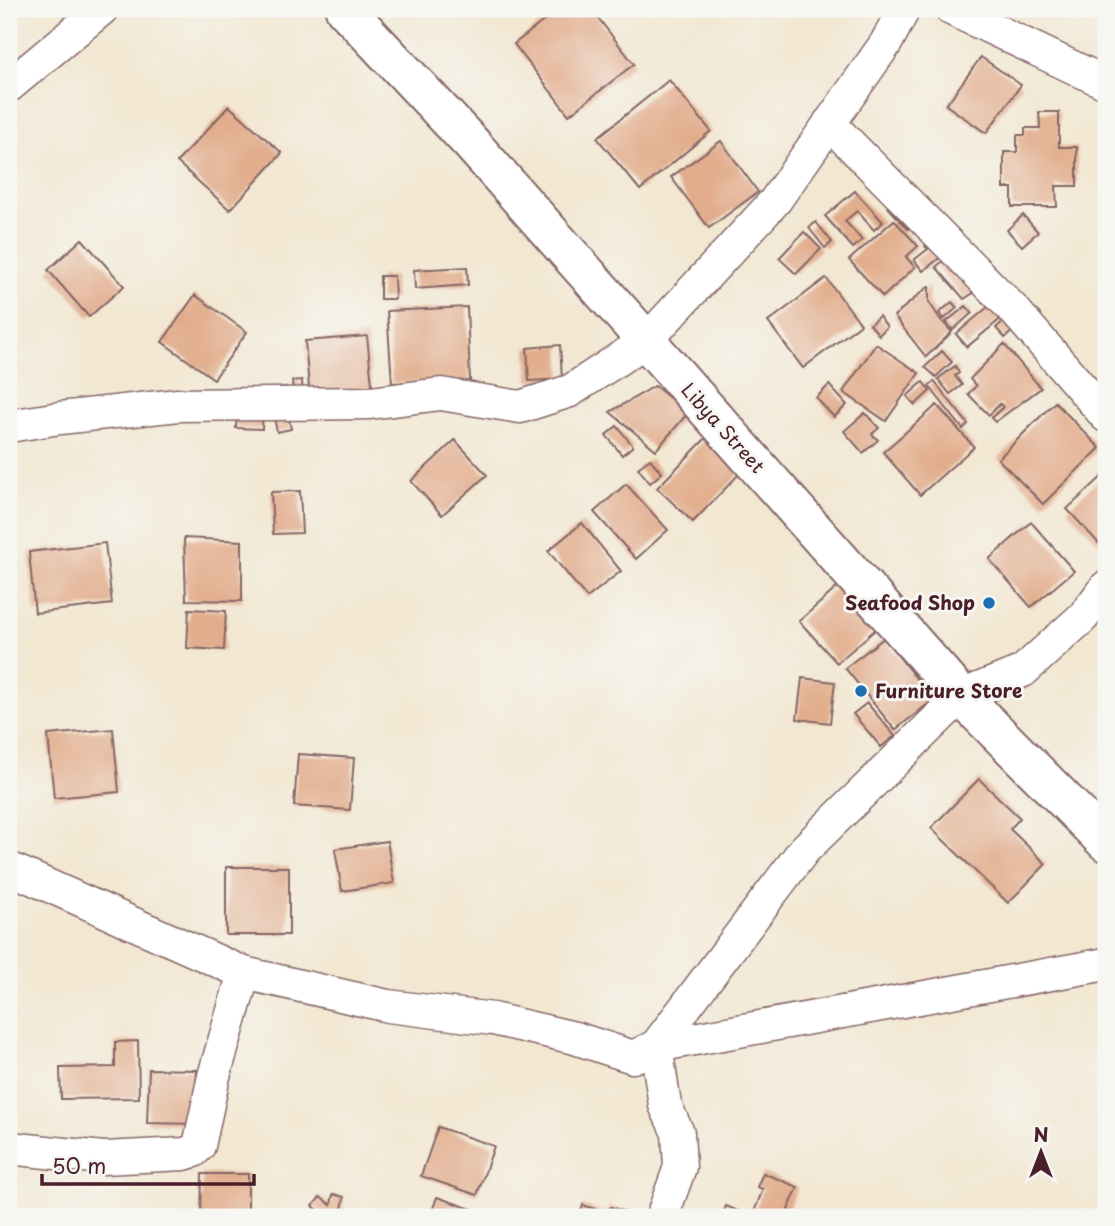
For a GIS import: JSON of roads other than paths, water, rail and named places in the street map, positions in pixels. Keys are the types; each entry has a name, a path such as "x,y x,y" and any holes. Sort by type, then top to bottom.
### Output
{"main road":[{"name":"Libya Street","path":"345,9 470,142 961,696 1106,842"}],"street":[{"path":"9,86 102,9"},
{"path":"9,426 178,405 370,403 441,394 520,407 570,391 646,341 775,201 886,43 904,9"},
{"path":"951,9 1106,83"},
{"path":"829,123 1015,311 1106,416"},
{"path":"662,1217 680,1167 678,1133 665,1105 656,1046 804,850 961,696 1023,671 1083,617 1106,587"},
{"path":"9,868 244,973 388,1006 493,1019 575,1038 633,1057 656,1046 1106,964"},
{"path":"9,1149 103,1158 184,1154 194,1150 199,1146 214,1076 244,973"}],"place":[{"name":"Seafood Shop","path":"989,603"},
{"name":"Furniture Store","path":"861,691"}]}
